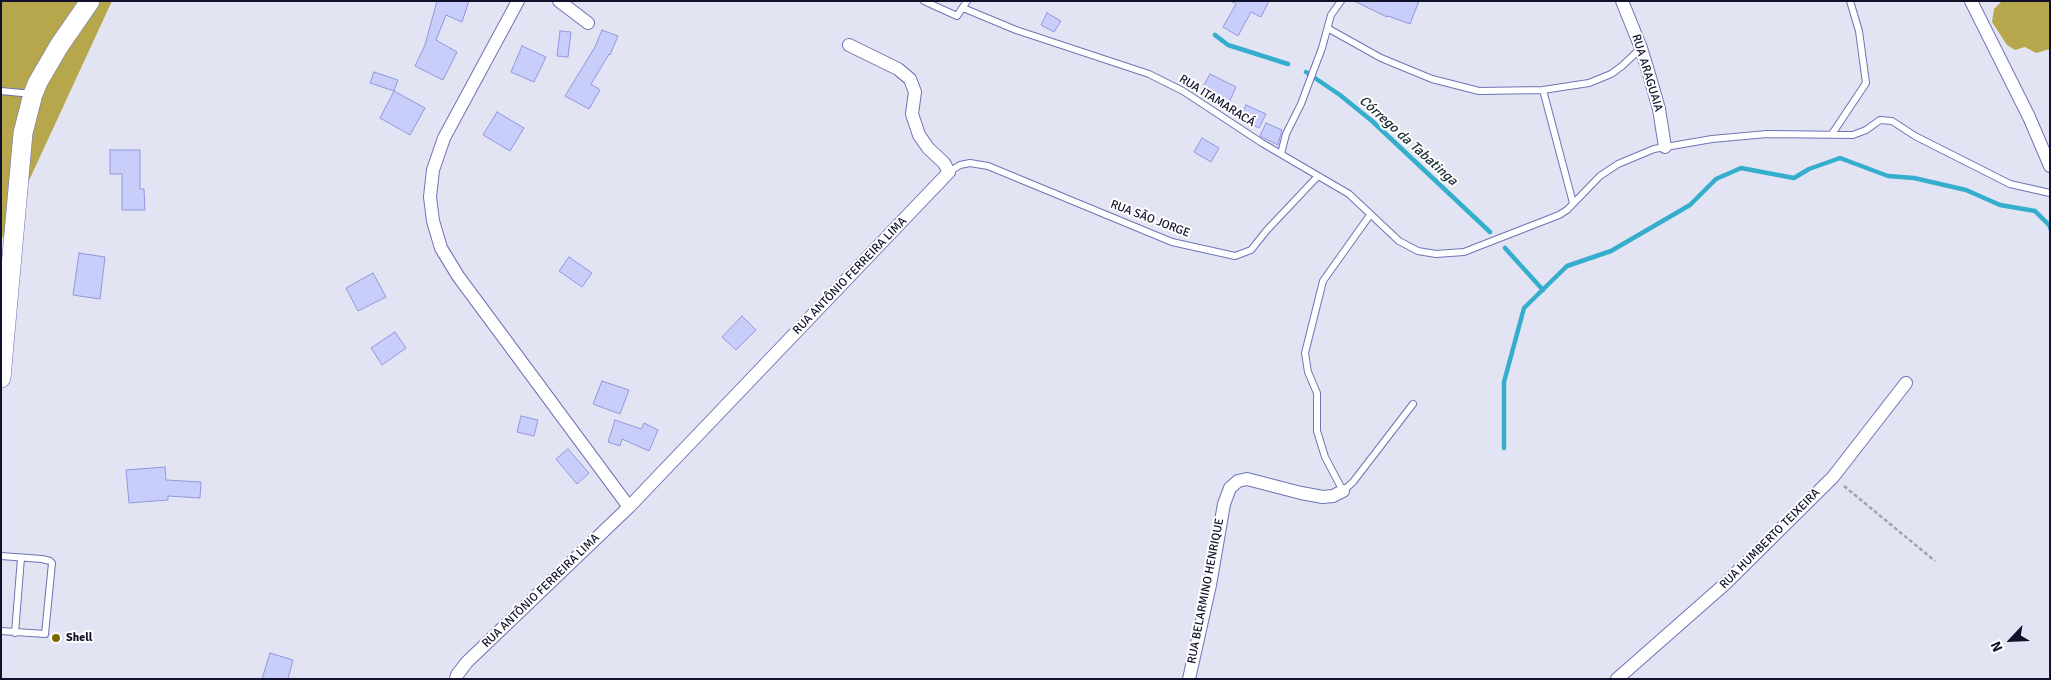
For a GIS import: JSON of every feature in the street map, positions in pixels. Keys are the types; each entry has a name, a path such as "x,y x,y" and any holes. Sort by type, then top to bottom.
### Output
{"main road":[{"path":"1,378 23,133 33,94 59,46 90,1"}],"street":[{"path":"518,1 444,138 433,170 430,197 432,221 441,248 458,276 629,507"},
{"path":"558,1 588,23"},
{"name":"RUA ARAGUAIA","path":"1622,1 1641,48 1659,109 1665,147"},
{"path":"1971,1 2029,117 2050,166"},
{"path":"849,45 898,69 910,79 914,92 912,114 919,134 928,148 944,163 949,172"},
{"name":"RUA ANTÔNIO FERREIRA LIMA","path":"456,679 467,662 629,507 949,172"},
{"name":"RUA HUMBERTO TEIXEIRA","path":"1616,679 1725,584 1833,477 1906,383"},
{"name":"RUA BELARMINO HENRIQUE","path":"1189,679 1210,585 1224,504 1230,488 1242,480 1258,481 1323,497 1343,492"}],"lane":[{"name":"RUA ITAMARACÁ","path":"924,1 955,15 962,11 1149,74 1183,91 1281,154 1349,194 1399,241 1418,251 1436,254 1464,252 1545,222 1558,215 1573,203 1600,176 1618,164 1654,149 1712,139 1767,134 1860,134 1880,120 1892,122 1994,178 2010,184 2050,193"},
{"path":"962,11 967,1"},
{"path":"1281,154 1286,134 1301,104 1329,28 1331,14 1342,1"},
{"path":"1832,134 1866,83 1859,31 1850,1"},
{"path":"1329,28 1381,58 1432,79 1479,91 1543,90 1570,87 1601,79 1622,66 1641,48"},
{"path":"1543,90 1573,203"},
{"path":"1,91 33,94"},
{"name":"RUA SÃO JORGE","path":"949,172 970,163 988,166 1172,242 1235,256 1252,250 1266,230 1318,176"},
{"path":"1370,215 1323,281 1305,353 1308,372 1317,393 1317,431 1325,457 1343,492 1353,482 1413,404"},
{"path":"1,556 42,559 50,561 52,564 46,632 42,635 1,632"},
{"path":"15,633 21,558"}],"path":[{"path":"1833,477 1935,561"}],"shaded area":[{"path":"1,1 112,1 1,241"},
{"path":"2002,1 2050,1 2050,49 2036,53 2025,47 2015,50 2007,45 1992,22 1994,9"}],"building":[{"path":"437,1 469,1 462,22 446,15 436,40 457,52 443,80 415,66 425,45"},
{"path":"1231,1 1269,1 1261,17 1251,12 1238,36 1223,27 1236,4"},
{"path":"1354,1 1419,1 1410,24 1387,17"},
{"path":"1047,13 1061,21 1054,32 1041,25"},
{"path":"602,30 618,36 610,55 591,84 600,90 589,109 565,96 595,47"},
{"path":"560,31 571,32 568,57 557,56"},
{"path":"522,46 546,57 534,82 511,72"},
{"path":"374,72 398,80 394,91 370,83"},
{"path":"1210,74 1236,87 1229,103 1202,89"},
{"path":"394,91 425,108 410,135 380,118"},
{"path":"1246,105 1266,114 1259,128 1240,119"},
{"path":"497,112 524,128 510,151 483,135"},
{"path":"1266,123 1282,130 1278,145 1260,136"},
{"path":"1202,138 1219,148 1211,162 1194,152"},
{"path":"110,150 140,150 140,189 144,189 145,210 122,210 122,174 110,174"},
{"path":"79,253 105,257 100,299 73,295"},
{"path":"569,257 592,273 582,287 559,271"},
{"path":"373,273 386,297 358,311 346,288"},
{"path":"742,316 756,330 736,350 722,337"},
{"path":"395,332 406,348 382,365 371,348"},
{"path":"602,381 629,390 620,414 593,404"},
{"path":"521,416 538,420 534,436 517,432"},
{"path":"615,420 641,429 644,423 658,430 649,451 622,439 620,446 608,442"},
{"path":"568,449 589,473 577,484 556,459"},
{"path":"165,467 166,480 201,482 200,498 168,496 168,500 129,503 126,470"},
{"path":"270,653 293,660 288,679 262,679"}],"waterway":[{"name":"Córrego da Tabatinga","path":"1215,35 1228,45 1288,64"},
{"name":"Córrego da Tabatinga","path":"1306,72 1340,95 1372,121 1490,232"},
{"name":"Córrego da Tabatinga","path":"1504,448 1504,382 1524,308 1567,266 1611,251 1690,205 1716,179 1741,168 1794,178 1809,169 1840,158 1888,176 1914,178 1966,190 2000,205 2035,211 2050,228"},
{"name":"Córrego da Tabatinga","path":"1505,248 1543,290"}],"place":[{"name":"Shell","path":"56,638"}]}
